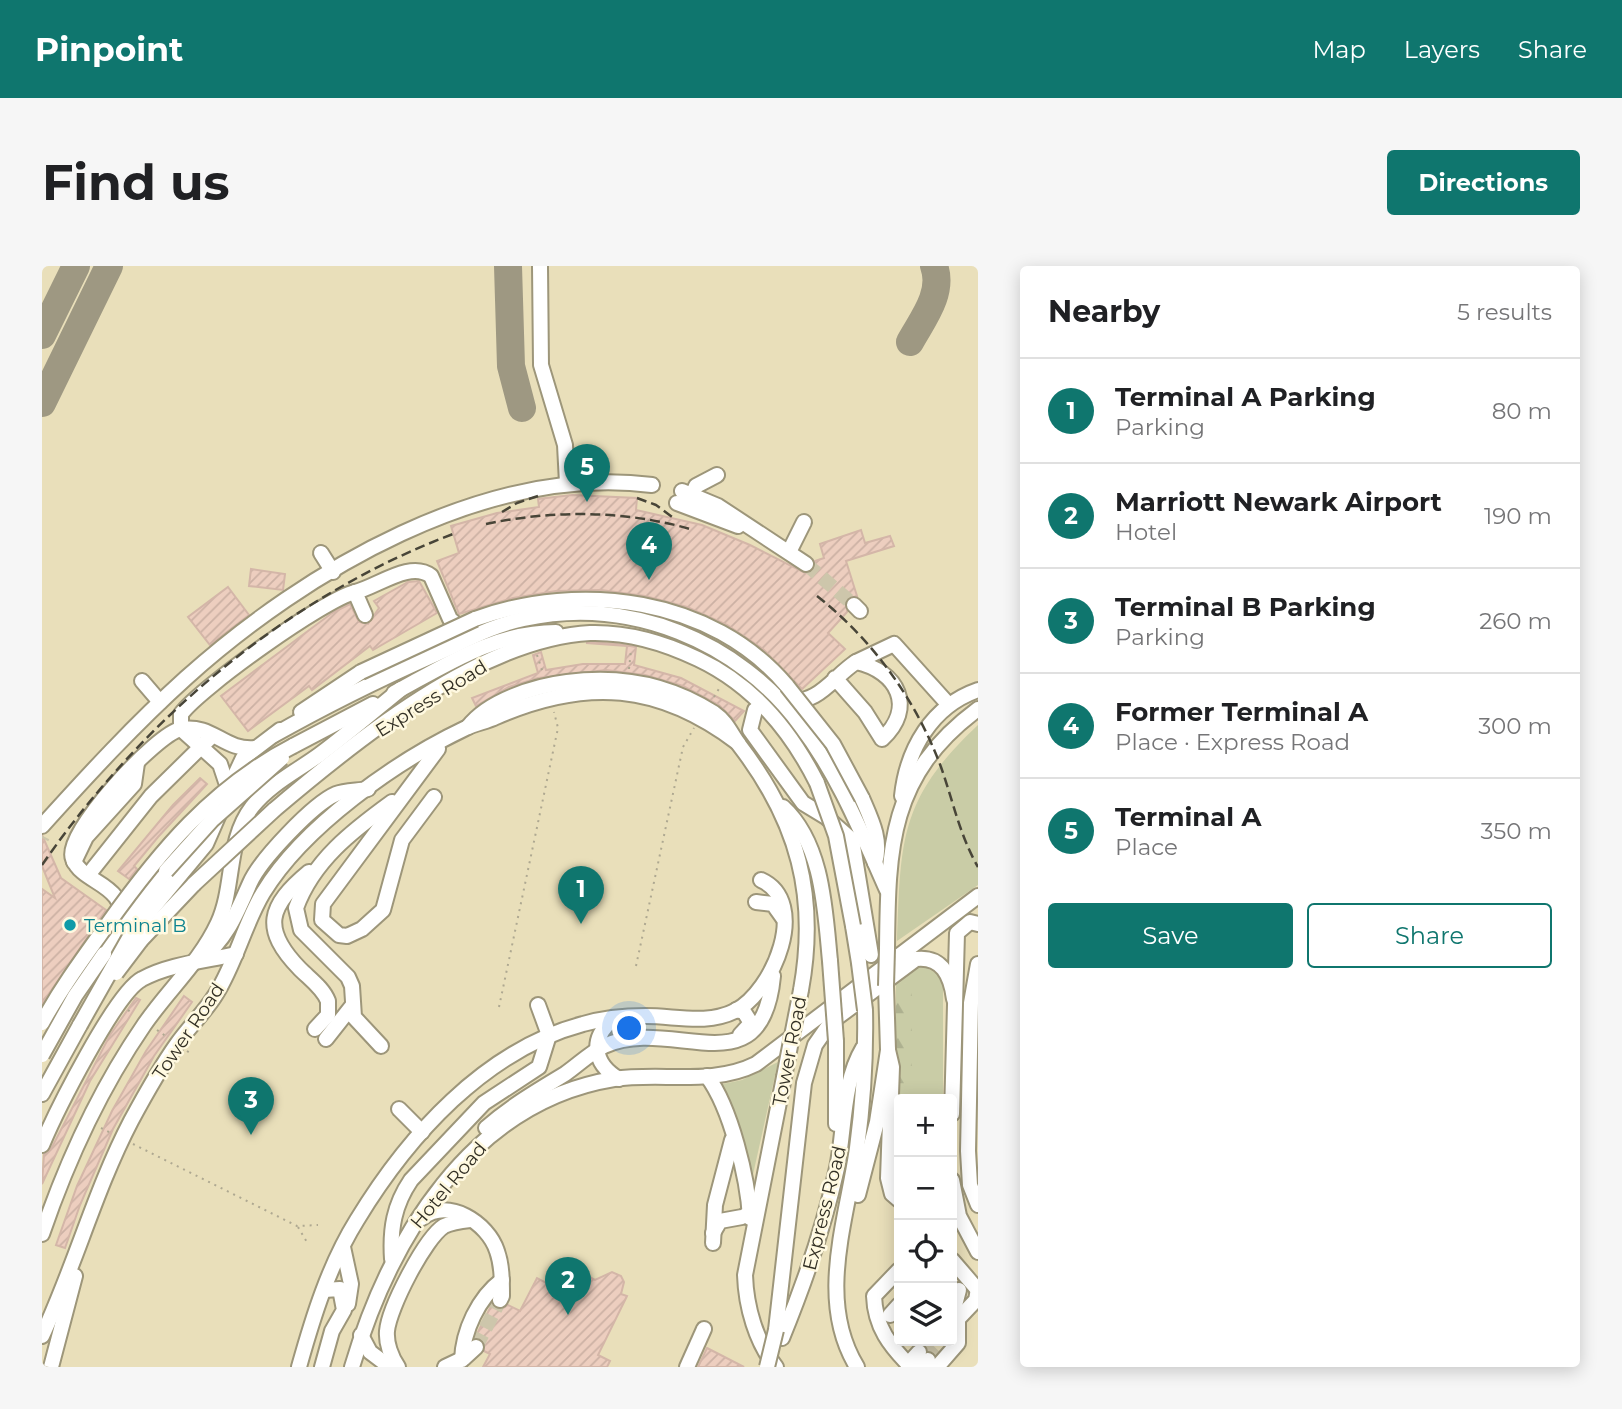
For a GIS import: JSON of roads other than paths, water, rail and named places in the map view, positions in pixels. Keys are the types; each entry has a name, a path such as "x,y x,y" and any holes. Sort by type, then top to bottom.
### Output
{"street":[{"path":"540,266 541,365 565,445 567,483"},
{"path":"717,475 696,486 684,499 718,506 806,564"},
{"path":"42,826 160,702 246,631 333,572 391,538 437,518 524,490 567,483 652,485"},
{"path":"789,552 804,522"},
{"path":"321,553 333,572"},
{"path":"228,788 220,764 181,729 179,718 187,706 299,622 338,598 376,587 409,570 424,571 433,579 450,619 464,641"},
{"path":"355,592 365,615"},
{"path":"42,1055 75,996 132,934 206,844 239,763 313,702 361,672 429,638 523,603 580,598 653,607 712,629 766,664 822,728 862,798 876,834 878,853 875,863"},
{"path":"274,735 361,687 480,634 516,621 552,615 600,614 646,621 716,648 747,668 775,694 808,735 842,790 887,890"},
{"path":"132,934 152,889 203,829 321,720 435,654 446,639 450,619"},
{"path":"42,1234 74,1151 102,1095 145,1023 194,964 219,921 237,838 253,806 464,641 525,634 599,633"},
{"name":"Express Road","path":"42,1094 132,934 194,884 274,810 388,723 474,668 536,643 570,635 599,633 652,641 695,657 787,710 795,742 817,783 838,845 864,1010 865,1046 859,1134 837,1265 838,1319 858,1367"},
{"path":"787,710 819,693 856,662 894,644 948,704"},
{"path":"835,678 865,712 882,740 901,716 902,703 882,673 868,664 856,662"},
{"path":"142,681 160,702"},
{"path":"42,1023 81,962 171,840 234,782 297,744 401,689"},
{"path":"894,1192 888,1178 892,1067 888,1049 886,986 887,890 891,845 901,809 904,778 920,738 948,704 978,690"},
{"name":"Tower Road","path":"42,1336 131,1123 177,1044 217,993 255,908 279,870 312,836 369,789 468,727 548,692 632,693 703,713 738,743 763,777 794,841 806,895 808,942 801,990 753,1211"},
{"path":"808,735 809,713 819,693"},
{"path":"901,809 932,753 978,709"},
{"path":"755,710 750,721 750,730 762,751 803,803 826,817 852,840 871,955"},
{"path":"152,889 132,894 111,890 74,862 72,843 93,813 164,736 181,729 199,727 231,745 256,748"},
{"path":"89,874 151,796 214,735"},
{"path":"434,797 421,826 397,851 383,910 355,934 339,935 327,927 322,920 323,904 445,740"},
{"path":"74,862 86,837 134,784 137,763"},
{"path":"194,964 220,942 235,918 255,875 290,833 332,796 369,789"},
{"path":"321,863 301,893 296,908 297,918 308,938 348,977 354,997 352,1006 321,1034 328,1015 326,994 283,951 274,934 274,916 280,900 354,830 402,796"},
{"path":"775,799 794,816 810,848 819,877 836,1041 835,1131 824,1223"},
{"path":"43,836 68,800"},
{"path":"93,813 110,809"},
{"path":"472,1153 478,1136 505,1112 598,1050 626,1040 733,1039 753,1034 764,1019 771,1000 773,971 783,919 780,896 761,880"},
{"path":"111,890 132,934"},
{"name":"Hotel Road","path":"352,1367 374,1298 392,1260 415,1223 472,1153 494,1132 543,1101 577,1088 619,1079 707,1076 737,1072 766,1058 978,896"},
{"path":"757,902 773,904 783,919"},
{"path":"952,1094 957,933 975,921"},
{"path":"42,1145 95,1043 137,982 236,954"},
{"path":"768,1367 779,1334 804,1083 815,1045 827,1028 910,962 925,958 942,966 950,979 954,999"},
{"path":"957,1202 977,1195 968,1160 971,1003 978,964"},
{"path":"299,1367 324,1290 343,1247 370,1200 422,1132 454,1100 519,1052 549,1035 585,1023 617,1018 707,1019 736,1010 764,988 773,971"},
{"path":"392,1260 391,1235 402,1194 432,1155 469,1117 503,1090 539,1067 549,1035 538,1005"},
{"path":"352,1006 361,1027 381,1046"},
{"path":"733,1039 749,1029 751,1023 744,1012 736,1010"},
{"path":"617,1018 601,1029 597,1037 601,1062 619,1079"},
{"name":"Express Road","path":"779,1334 806,1278 824,1223 841,1150 852,1066 865,1046"},
{"path":"837,1265 875,1131 888,1049"},
{"path":"519,1052 529,1063 527,1077"},
{"path":"766,1058 784,1053 792,1055 799,1063 804,1083"},
{"path":"707,1076 716,1090 745,1176 753,1211 745,1275 747,1300 758,1336 776,1367"},
{"path":"454,1100 469,1117"},
{"path":"400,1109 422,1132"},
{"path":"732,1135 715,1205 713,1238 720,1221 753,1211"},
{"path":"415,1223 429,1212 440,1210 464,1214 471,1220 496,1247 502,1280 500,1300"},
{"path":"957,1211 978,1252"},
{"path":"398,1367 391,1354 387,1332 404,1288 434,1235 444,1227 471,1220"},
{"path":"51,1367 67,1316 81,1240"},
{"path":"322,1367 332,1331 349,1301 351,1284 343,1247"},
{"path":"957,1267 977,1295 957,1310"},
{"path":"894,1275 874,1296 879,1328 892,1349 921,1363 952,1346"},
{"path":"462,1360 462,1339 476,1311 489,1289 502,1280"},
{"path":"324,1290 340,1289 344,1310"},
{"path":"687,1367 704,1329"},
{"path":"361,1335 370,1352 390,1367"},
{"path":"445,1367 462,1360 476,1347"}],"tunnel":[{"path":"806,564 854,605"},
{"path":"476,1347 500,1300"},
{"path":"919,1352 924,1346"},
{"path":"928,1360 941,1346"}],"railway":[{"path":"502,512 517,503 538,496"},
{"path":"637,498 656,505 672,517"},
{"path":"486,524 536,516 588,514 640,518 690,529"},
{"path":"42,865 82,811 125,761 172,713 223,668 276,628 333,592 392,560 453,534"},
{"path":"817,596 874,652 906,695 931,742 962,831 978,867"}],"place":[{"name":"Terminal A","path":"587,502"},
{"name":"Former Terminal A","path":"649,580"},
{"name":"Terminal A Parking","path":"581,924"},
{"name":"Terminal B","path":"70,925"},
{"name":"Terminal B Parking","path":"251,1135"},
{"name":"Marriott Newark Airport","path":"568,1315"}]}
